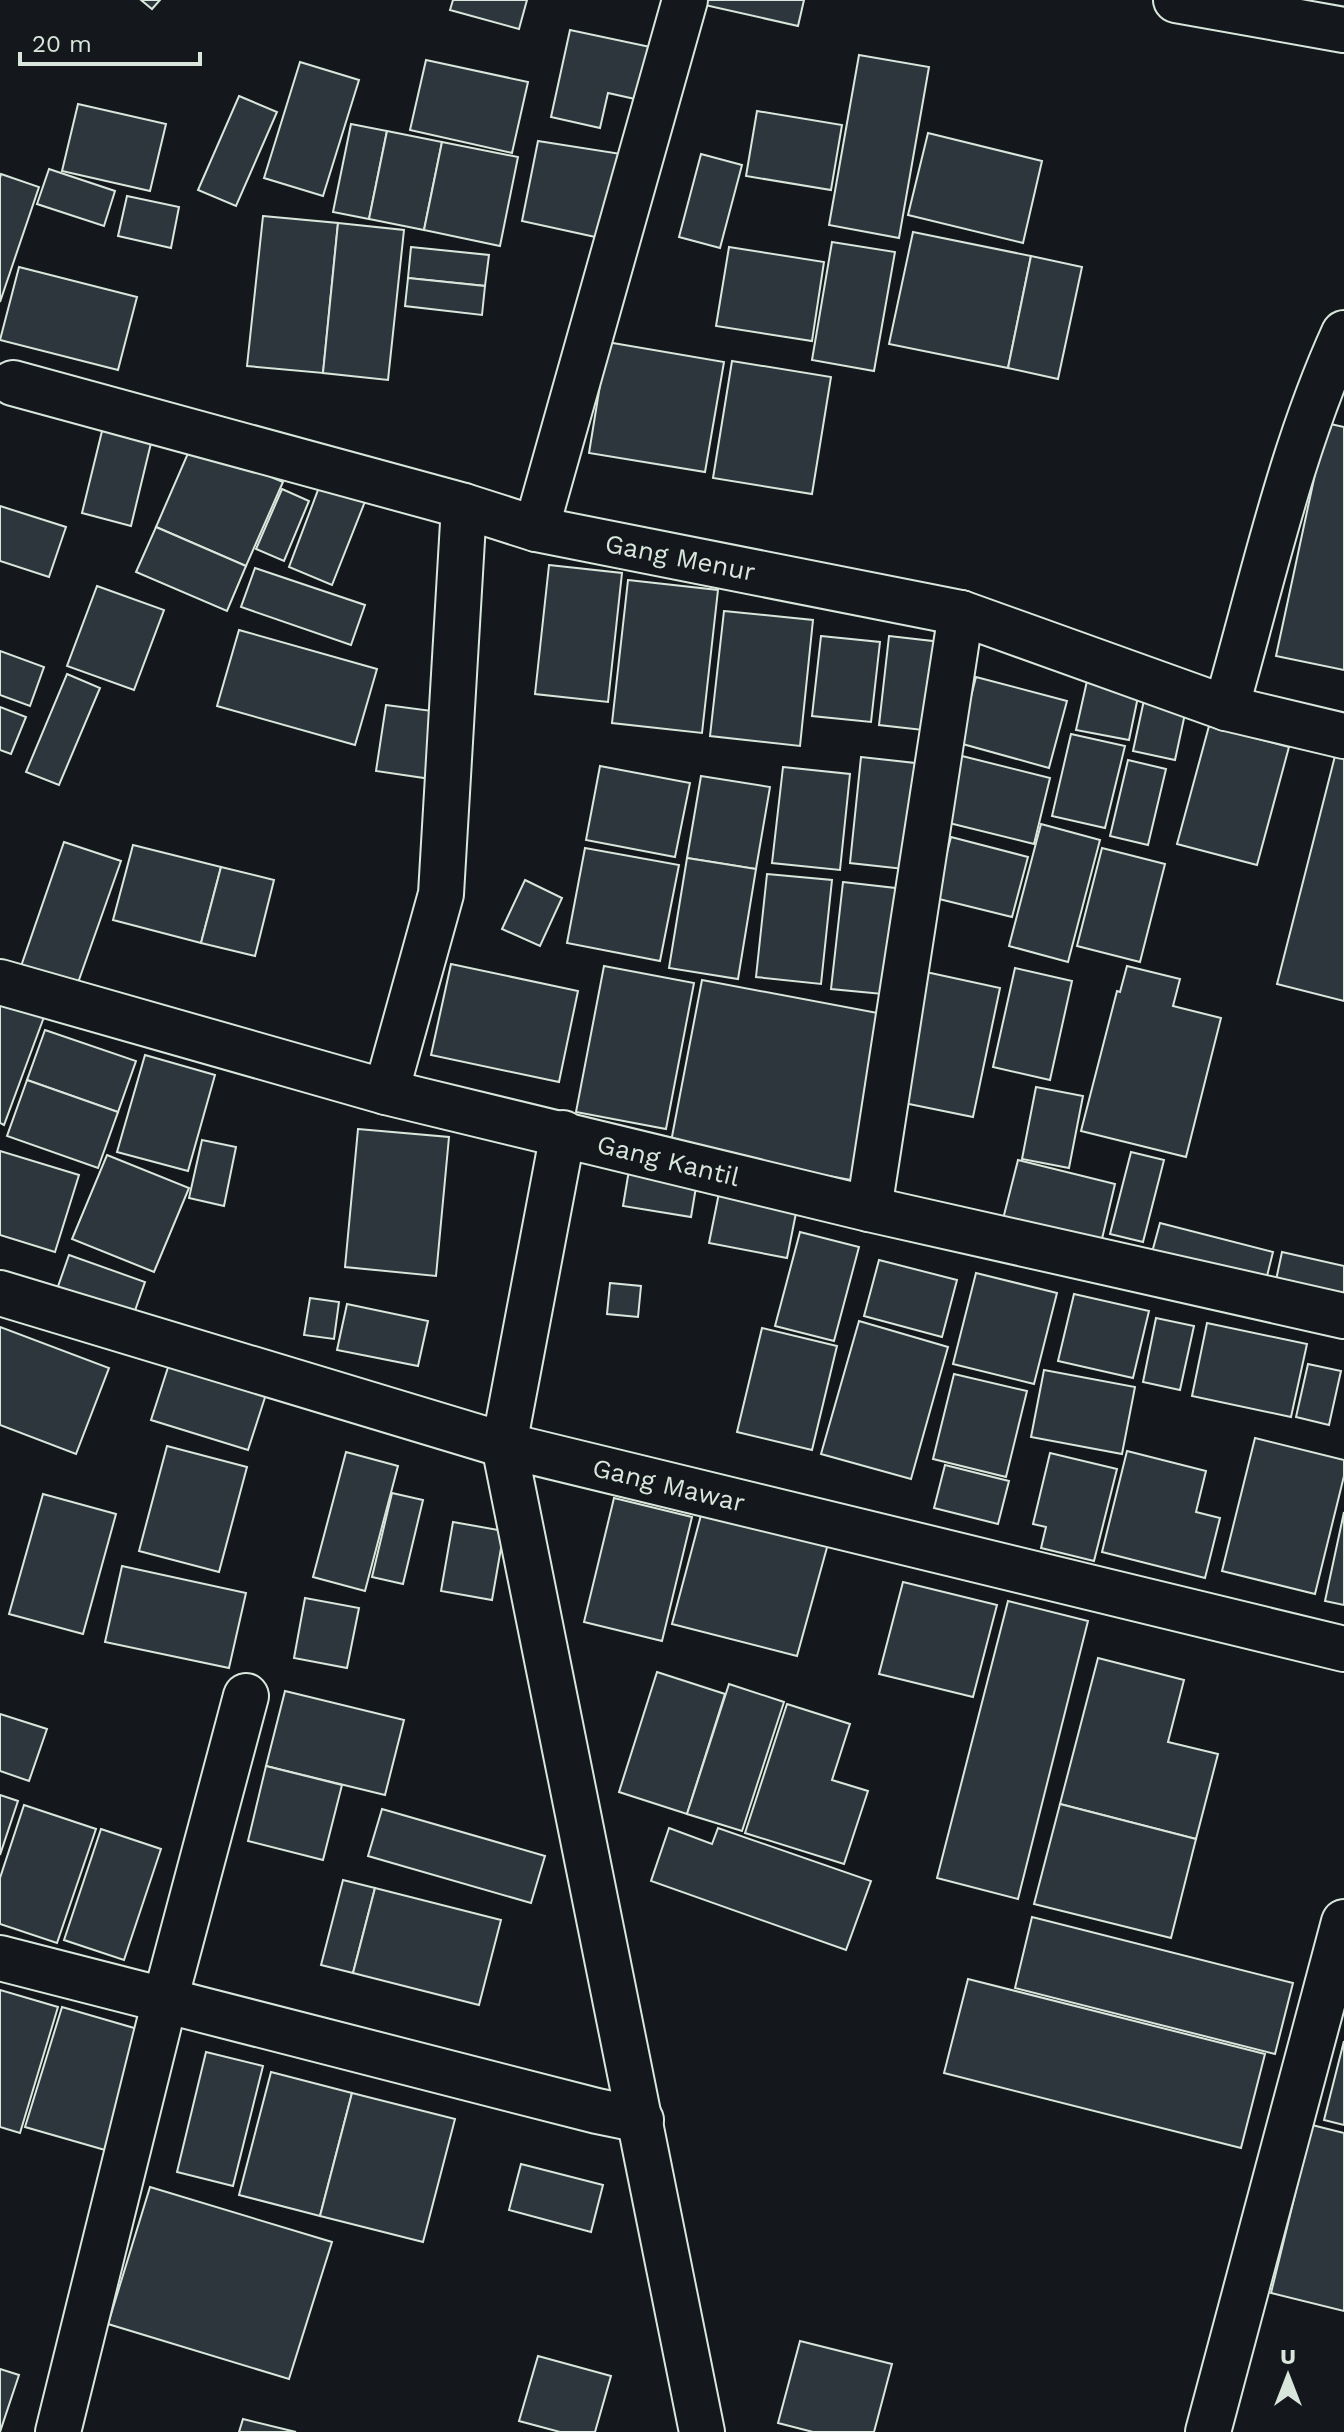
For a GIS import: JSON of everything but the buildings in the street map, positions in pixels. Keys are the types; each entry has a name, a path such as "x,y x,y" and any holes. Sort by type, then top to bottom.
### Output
{"street":[{"path":"536,529 685,0"},
{"path":"1176,0 1344,30"},
{"path":"1226,708 1298,455 1344,333"},
{"name":"Gang Menur","path":"13,383 464,506 536,529 961,613 1226,708 1344,736"},
{"path":"386,1092 441,894 464,506"},
{"path":"869,1209 961,613"},
{"name":"Gang Kantil","path":"0,982 386,1092 869,1209 1344,1316"},
{"path":"563,1133 504,1445 702,2432"},
{"name":"Gang Mawar","path":"0,1293 504,1445 1344,1649"},
{"path":"58,2432 165,2000 246,1696"},
{"path":"1208,2432 1344,1922"},
{"path":"0,1958 641,2120"}]}
